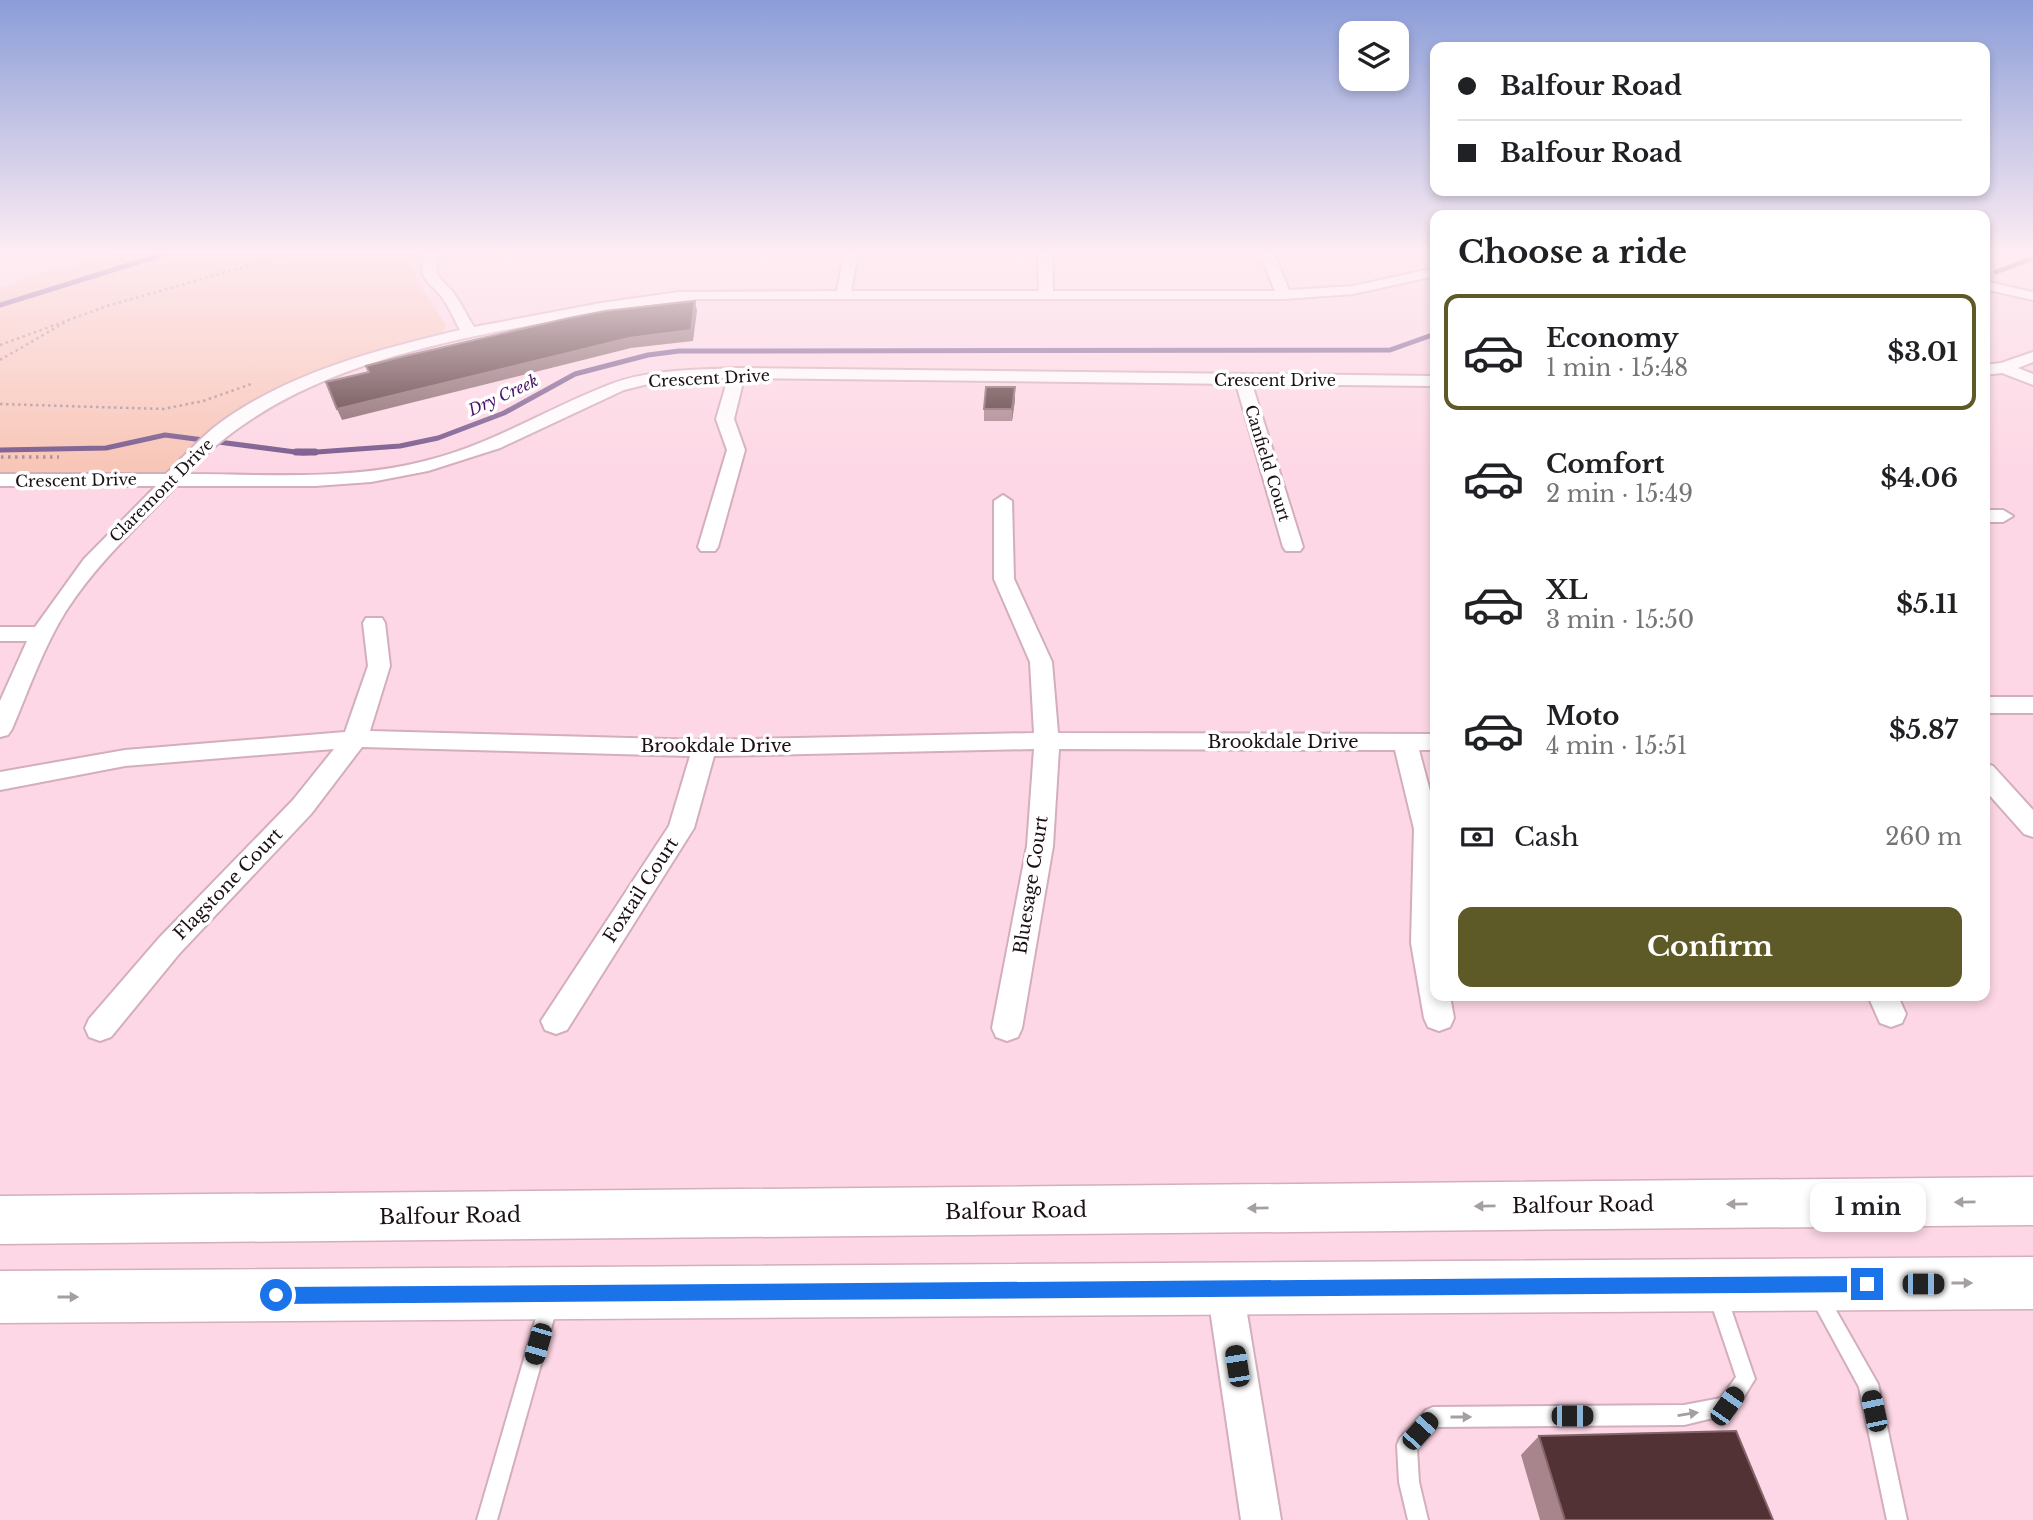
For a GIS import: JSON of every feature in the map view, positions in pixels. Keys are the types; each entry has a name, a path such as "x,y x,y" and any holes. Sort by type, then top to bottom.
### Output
{"main road":[{"name":"Balfour Road","path":"0,1220 2033,1201"},
{"path":"0,1297 2033,1283"}],"street":[{"path":"465,325 469,332"},
{"name":"Claremont Drive","path":"0,729 42,634 70,589 106,545 174,479 201,448 227,426 278,395 392,353 469,332 508,325"},
{"path":"1990,369 2004,368 2033,357"},
{"path":"2004,368 2033,380"},
{"path":"708,547 736,450 725,419 737,373"},
{"name":"Crescent Drive","path":"0,480 315,480 371,476 428,466 494,444 618,387 655,377 737,373 1430,381"},
{"name":"Canfield Court","path":"1243,380 1293,547"},
{"name":"Bluesage Court","path":"1003,501 1004,579 1041,662 1047,741 1040,846 1007,1028"},
{"name":"Flagstone Court","path":"100,1028 169,946 302,807 355,739 379,666 374,623"},
{"path":"0,634 42,634"},
{"path":"1990,705 2033,705"},
{"name":"Brookdale Drive","path":"0,781 125,758 355,739 704,748 1047,741 1430,742"},
{"path":"1405,743 1427,829 1425,943 1430,972"},
{"name":"Foxtail Court","path":"556,1021 681,828 704,748"},
{"path":"1990,779 2033,827"},
{"path":"1435,1001 1438,1018"},
{"path":"1225,1289 1261,1520"}],"lane":[{"path":"1812,1284 1868,1384 1897,1520"},
{"path":"1418,1520 1409,1482 1408,1445 1433,1417 1684,1416 1727,1406 1745,1379 1714,1285"},
{"path":"486,1520 552,1293"}],"path":[{"path":"0,345 51,325"},
{"path":"0,360 60,325"},
{"path":"0,404 34,402 153,410 191,403 255,383"}],"shaded area":[{"path":"0,325 446,325 443,333 430,338 297,379 215,424 166,476 0,474"}],"building":[{"path":"539,325 692,325 691,330 629,338 337,409 326,382 369,372 366,366"},
{"path":"986,387 1015,387 1012,409 984,409"},
{"path":"1736,1431 1773,1520 1565,1520 1539,1436"}],"waterway":[{"name":"Dry Creek","path":"0,450 106,448 165,435 303,453 400,446 438,438 504,413 575,374 648,355 679,351 1390,350 1430,336"},
{"name":"Dry Creek","path":"296,452 315,452"}],"route":[{"path":"276,1295 1867,1284"}]}
